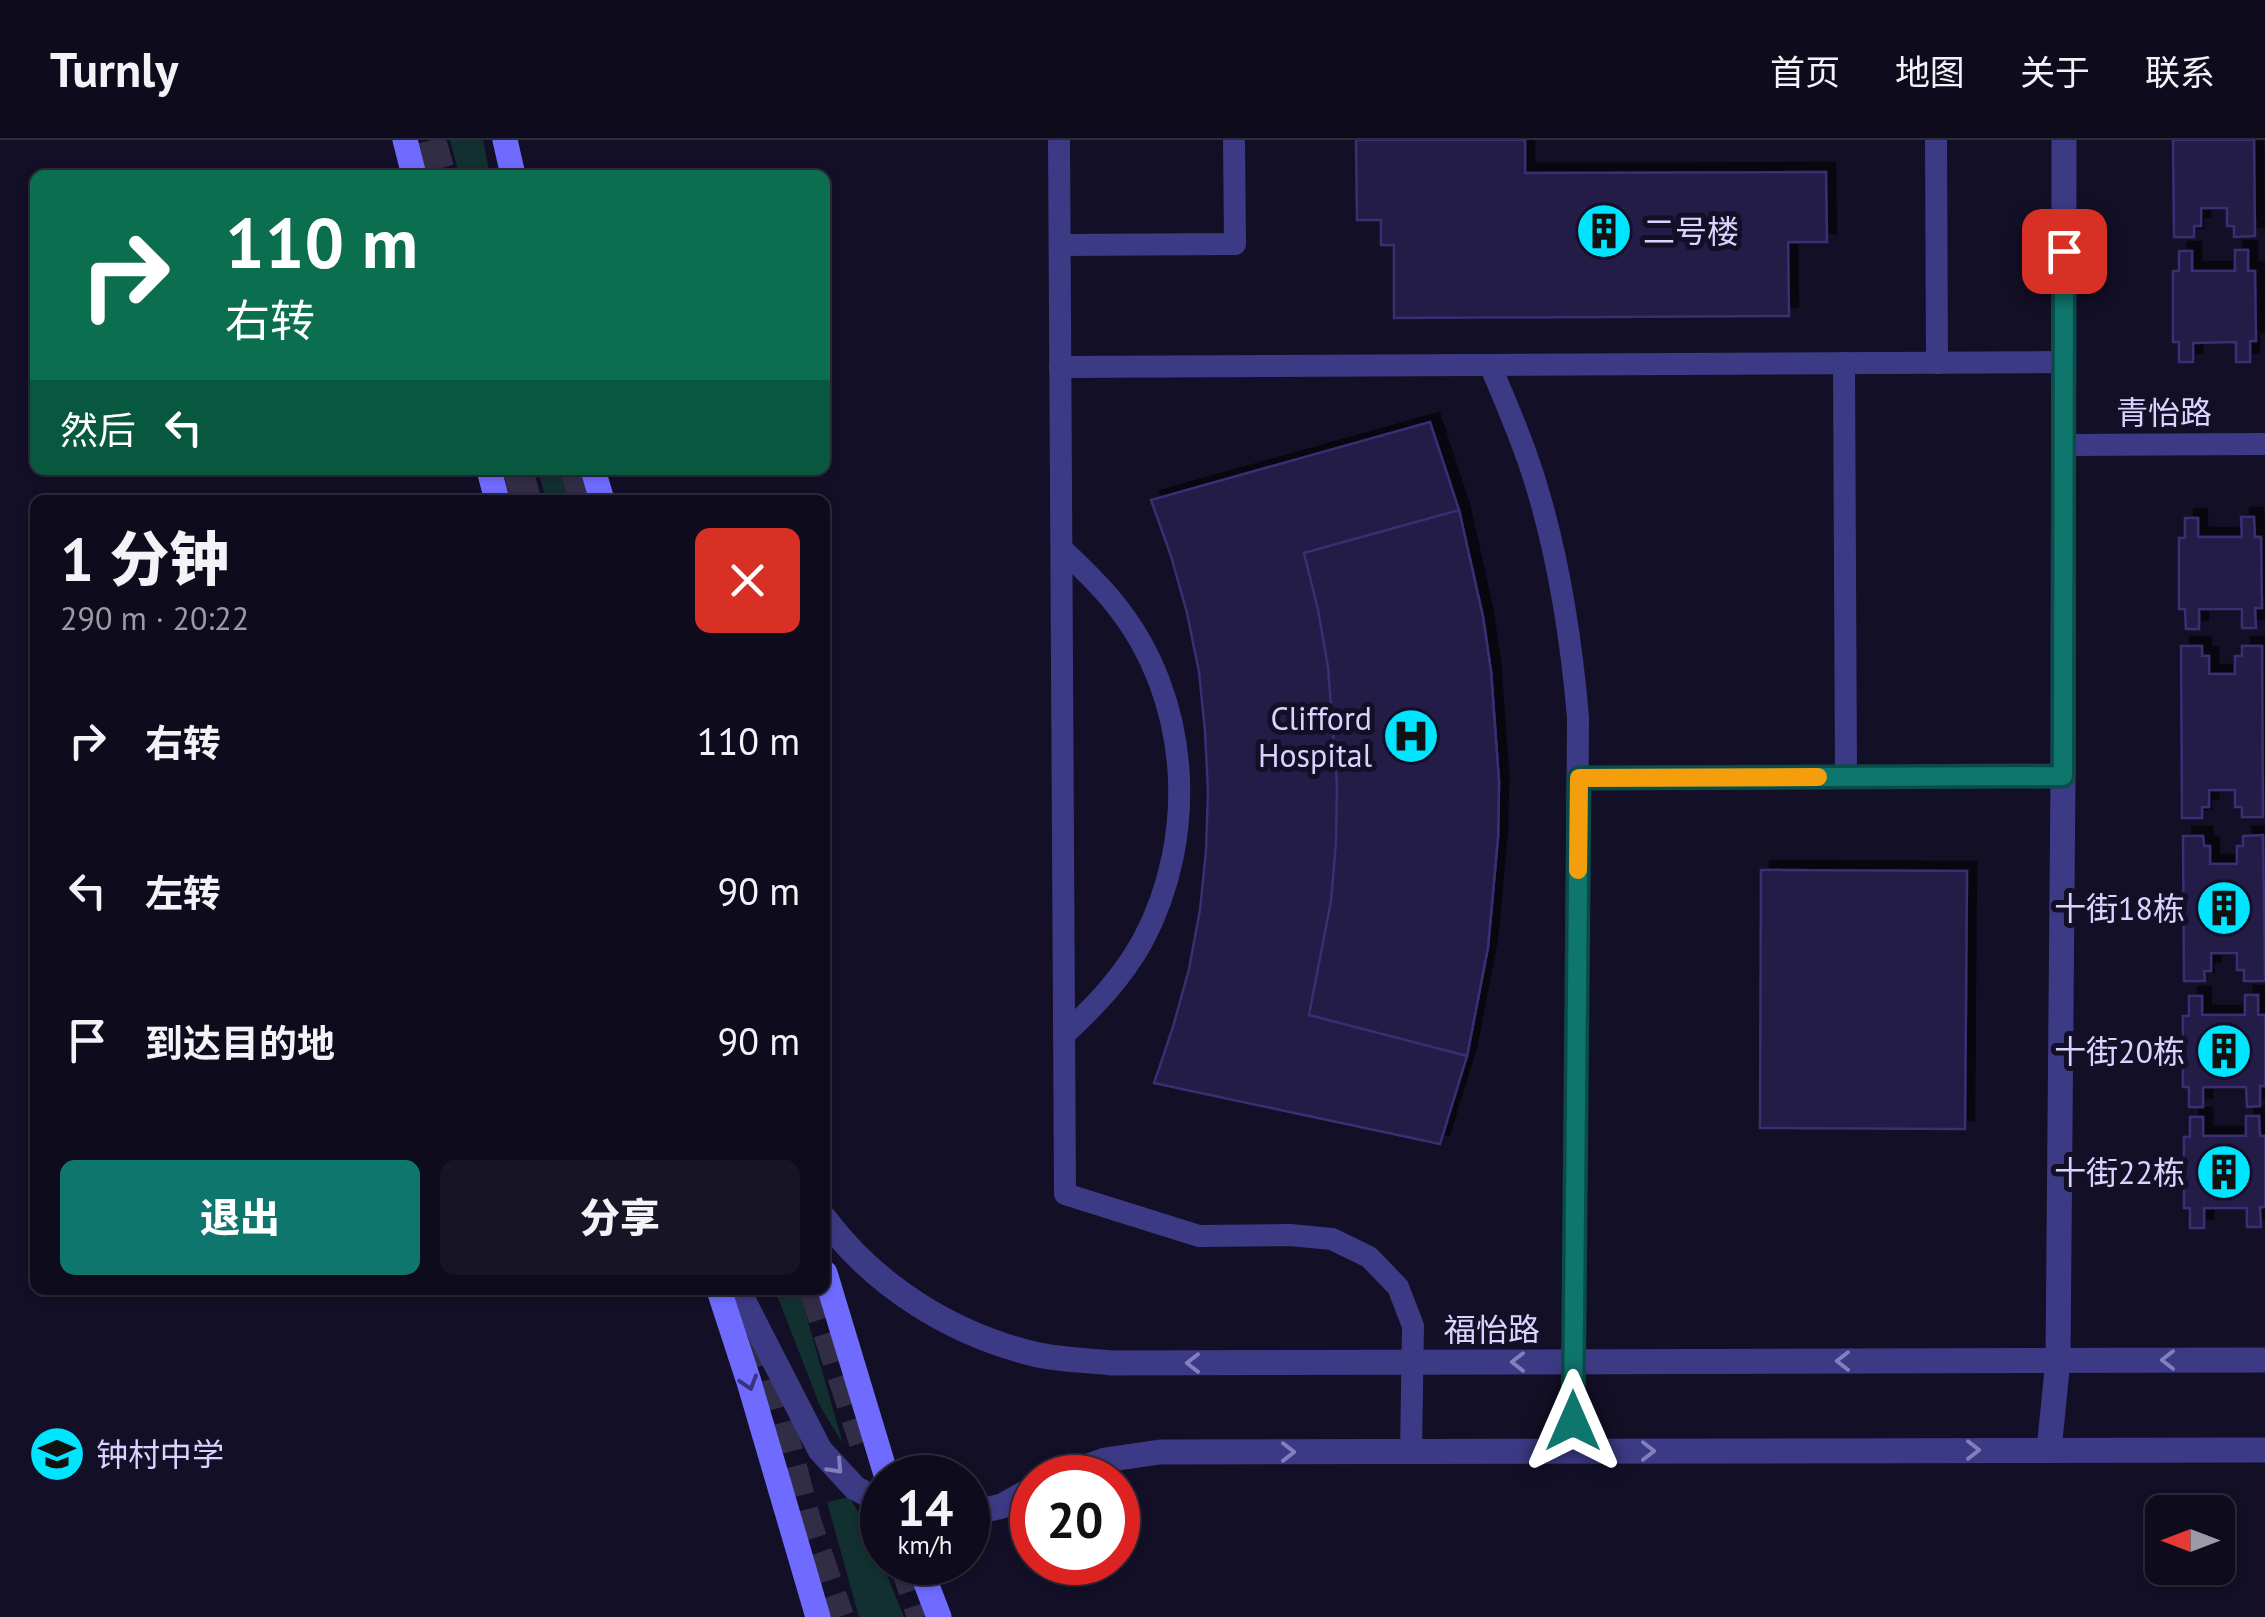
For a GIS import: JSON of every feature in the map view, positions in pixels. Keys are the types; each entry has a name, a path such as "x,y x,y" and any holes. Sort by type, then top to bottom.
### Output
{"main road":[{"path":"405,140 413,170"},
{"path":"505,140 512,170"},
{"path":"830,1289 880,1455"},
{"path":"721,1295 818,1617"},
{"path":"927,1585 939,1617"}],"street":[{"path":"2050,1450 2058,1360 2064,140"},
{"name":"福怡路","path":"830,1226 844,1244 900,1294 965,1332 1036,1355 1111,1363 2265,1360"},
{"path":"741,1295 820,1450 860,1491"},
{"path":"1139,1455 2265,1450"}],"lane":[{"path":"1059,140 1065,1194 1198,1236 1290,1235 1332,1239 1369,1256 1398,1287 1413,1326 1411,1452"},
{"path":"1060,245 1234,244 1234,140"},
{"path":"1936,140 1937,363"},
{"path":"1060,367 2064,362"},
{"path":"1844,363 1846,777"},
{"path":"1490,365 1534,478 1564,596 1578,717 1573,1451"},
{"name":"青怡路","path":"2064,444 2265,444"},
{"path":"1062,549 1117,606 1157,675 1178,752 1180,791 1178,831 1170,870 1141,944 1094,1008 1064,1035"},
{"path":"1579,778 2063,776"}],"green space":[{"path":"450,140 483,140 489,170 458,170"},
{"path":"539,475 571,475 577,495 545,495"},
{"path":"777,1295 800,1295 843,1444 820,1406"},
{"path":"849,1497 860,1515 860,1585 891,1585 904,1617 859,1617 827,1502"}],"building":[{"name":"二号楼","path":"1356,140 1525,140 1525,173 1826,172 1827,242 1788,242 1789,316 1394,318 1394,245 1381,245 1381,220 1357,220"},
{"path":"2173,140 2254,140 2255,236 2234,237 2234,226 2227,226 2227,208 2201,208 2201,226 2194,226 2194,237 2174,237"},
{"path":"2235,250 2248,250 2248,271 2255,271 2256,341 2250,341 2250,362 2236,362 2236,342 2193,343 2193,362 2179,362 2179,342 2173,342 2173,271 2179,271 2179,251 2192,251 2192,271 2235,271"},
{"path":"1430,422 1459,510 1483,617 1499,782 1488,947 1467,1056 1440,1144 1154,1083 1189,969 1200,910 1208,791 1199,672 1187,613 1151,500"},
{"path":"1459,510 1483,617 1499,782 1488,947 1467,1056 1309,1015 1331,901 1337,784 1328,667 1304,553"},
{"path":"2241,517 2254,517 2255,537 2261,537 2262,608 2255,608 2256,628 2242,628 2242,609 2199,609 2199,629 2186,629 2185,609 2179,609 2179,538 2185,538 2185,518 2198,518 2198,537 2242,537"},
{"path":"2181,646 2202,646 2202,656 2209,656 2209,674 2235,674 2235,656 2242,656 2242,646 2262,646 2263,817 2242,817 2242,807 2235,807 2235,790 2209,790 2209,807 2202,807 2202,818 2182,818"},
{"name":"十街18栋","path":"2263,835 2265,981 2244,981 2244,970 2237,970 2237,953 2211,953 2211,971 2204,971 2205,981 2184,981 2183,836 2203,836 2204,846 2210,846 2210,864 2237,864 2237,846 2243,846 2243,836"},
{"path":"1761,870 1967,871 1965,1129 1760,1128"},
{"name":"十街20栋","path":"2245,995 2258,995 2258,1015 2265,1015 2265,1086 2260,1086 2260,1106 2247,1107 2246,1087 2203,1087 2203,1107 2189,1107 2189,1087 2183,1087 2183,1016 2189,1016 2189,996 2202,996 2202,1015 2245,1015"},
{"name":"十街22栋","path":"2246,1116 2259,1116 2260,1136 2265,1136 2265,1207 2260,1207 2261,1227 2247,1227 2247,1208 2204,1208 2204,1228 2190,1228 2190,1208 2184,1208 2184,1137 2190,1137 2190,1117 2203,1117 2203,1136 2246,1136"}],"tunnel":[{"path":"431,140 440,170"},
{"path":"519,475 525,495"},
{"path":"577,475 583,495"},
{"path":"816,1295 864,1442"},
{"path":"758,1336 806,1521 839,1617"},
{"path":"912,1585 922,1617"}],"slow traffic":[{"path":"1578,870 1579,778 1818,777"}],"place":[{"name":"二号楼","path":"1604,231"},
{"name":"Clifford Hospital","path":"1411,736"},
{"name":"十街18栋","path":"2224,908"},
{"name":"十街20栋","path":"2224,1051"},
{"name":"十街22栋","path":"2224,1172"},
{"name":"钟村中学","path":"57,1454"}],"route":[{"path":"1573,1421 1579,778 2063,776 2064,251"}]}
